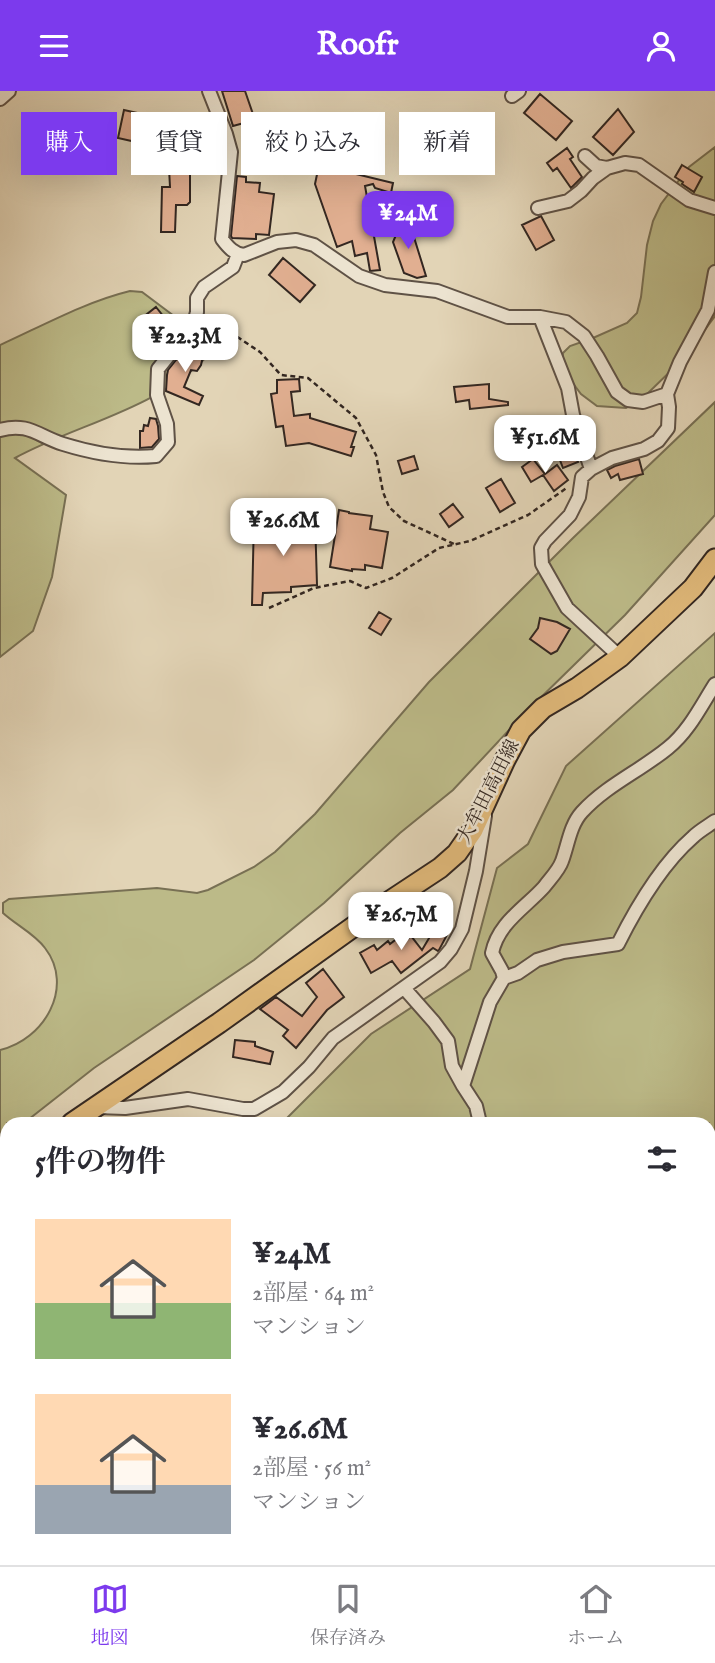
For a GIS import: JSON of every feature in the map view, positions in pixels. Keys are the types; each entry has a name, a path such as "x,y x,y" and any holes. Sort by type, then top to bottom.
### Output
{"main road":[{"name":"大牟田高田線","path":"81,1117 440,868 457,853 473,830 521,730 543,708 577,688 620,657 693,588 715,559"}],"street":[{"path":"0,99 9,91"},
{"path":"209,91 230,152 222,239 238,254 244,255 277,242 296,240 314,245 359,276 385,285 437,291 508,317 540,317 566,322 584,336 617,392 628,400 643,402 667,394"},
{"path":"585,156 596,166 607,168"},
{"path":"538,208 568,201 607,168 625,163 639,165 690,200 715,208"},
{"path":"0,430 23,427 62,444 121,456 156,456 168,442 167,424 157,395 158,369 191,334 197,312 197,298 204,287 233,267 238,254"},
{"path":"587,473 612,458 644,449 659,441 668,428 667,394 680,362 708,310 715,272"},
{"path":"540,317 568,388 587,473 570,515 541,548 542,564 566,608 620,657"},
{"path":"504,978 492,953 494,945 508,921 542,888 561,864 570,834 580,814 599,795 668,748 690,725 715,684"},
{"path":"96,1107 125,1108 188,1099 243,1109 254,1108 283,1092 333,1038 440,962 451,949 462,929 476,871 486,801"},
{"path":"463,1086 490,1002 504,978 537,960 618,944 632,916 666,866 693,837 715,821"},
{"path":"404,988 435,1022 448,1041 452,1066 476,1106 479,1117"}],"path":[{"path":"197,312 209,323 233,334 260,352 281,375 308,378 356,418 376,455 383,492 389,507 404,521 454,544"},
{"path":"269,608 314,588 350,581 366,588 392,578 439,548 470,541 528,515 587,473"}],"shaded area":[{"path":"715,147 715,316 684,358 644,397 626,408 597,406 581,394 566,374 562,362 563,353 570,346 627,323 637,313 653,221 661,204 689,167"},
{"path":"130,291 142,292 210,343 212,351 168,388 15,458 66,495 52,577 33,631 0,657 0,345 80,308"},
{"path":"715,402 715,515 625,615 525,713 453,790 400,833 324,903 254,960 94,1068 32,1117 0,1117 0,1050 16,1044 41,1024 56,995 57,979 45,948 3,913 3,903 9,899 157,888 197,893 254,867 275,852 315,814 429,682 573,538"},
{"path":"715,633 715,1117 288,1117 371,1034 470,969 497,868 528,844 566,766"}],"building":[{"path":"222,91 245,91 252,112 241,112 241,124 233,126"},
{"path":"540,94 572,121 556,140 524,113"},
{"path":"618,109 634,132 613,155 593,137"},
{"path":"124,110 133,112 131,141 118,138"},
{"path":"567,148 573,157 570,159 582,177 571,188 557,168 553,171 547,163"},
{"path":"682,165 702,177 694,192 675,177"},
{"path":"169,175 190,175 190,202 187,205 176,205 175,232 161,232 162,187 170,187"},
{"path":"317,175 360,175 393,183 391,193 375,188 373,184 365,186 380,270 370,271 367,253 355,256 352,241 337,247 315,184"},
{"path":"237,176 246,177 246,182 260,183 259,192 274,194 269,235 256,234 256,239 232,238"},
{"path":"541,216 554,240 536,250 522,225"},
{"path":"408,218 426,276 417,278 404,273 393,242 401,223"},
{"path":"283,258 315,285 300,302 269,275"},
{"path":"156,307 172,327 177,323 183,331 164,348 160,344 153,349 145,338 153,332 142,318"},
{"path":"193,345 205,347 201,365 197,371 191,370 184,387 203,396 199,405 166,391 168,370"},
{"path":"299,379 300,391 291,392 294,416 310,414 310,418 356,432 351,456 309,443 286,446 283,426 276,427 271,394 277,393 277,380"},
{"path":"489,384 489,399 508,402 508,405 470,409 469,400 456,402 454,387"},
{"path":"150,418 156,419 159,439 152,447 140,448 140,431 143,431 144,425 148,426"},
{"path":"564,438 569,451 573,449 578,462 563,468 553,442"},
{"path":"414,456 418,469 402,474 398,461"},
{"path":"533,459 545,474 557,465 568,480 554,491 543,475 531,482 522,467"},
{"path":"639,459 643,474 620,480 618,474 611,478 607,470 615,466"},
{"path":"501,479 515,503 500,512 486,488"},
{"path":"453,504 463,517 449,527 440,514"},
{"path":"339,510 372,516 370,529 388,532 382,568 365,565 365,570 352,571 330,567"},
{"path":"254,518 264,518 264,526 292,526 292,521 315,518 317,585 291,587 291,592 263,593 262,605 252,605"},
{"path":"379,612 391,619 381,635 369,628"},
{"path":"540,618 570,629 557,651 551,654 530,639 538,628"},
{"path":"435,928 447,935 439,950 433,948 401,973 392,961 371,973 360,953 374,945 377,950 403,934 407,939 411,936 422,950"},
{"path":"323,969 344,997 327,1010 296,1048 283,1036 288,1030 260,1009 276,997 302,1016 317,997 306,983"},
{"path":"235,1040 255,1042 255,1046 273,1052 270,1064 233,1057"}]}
